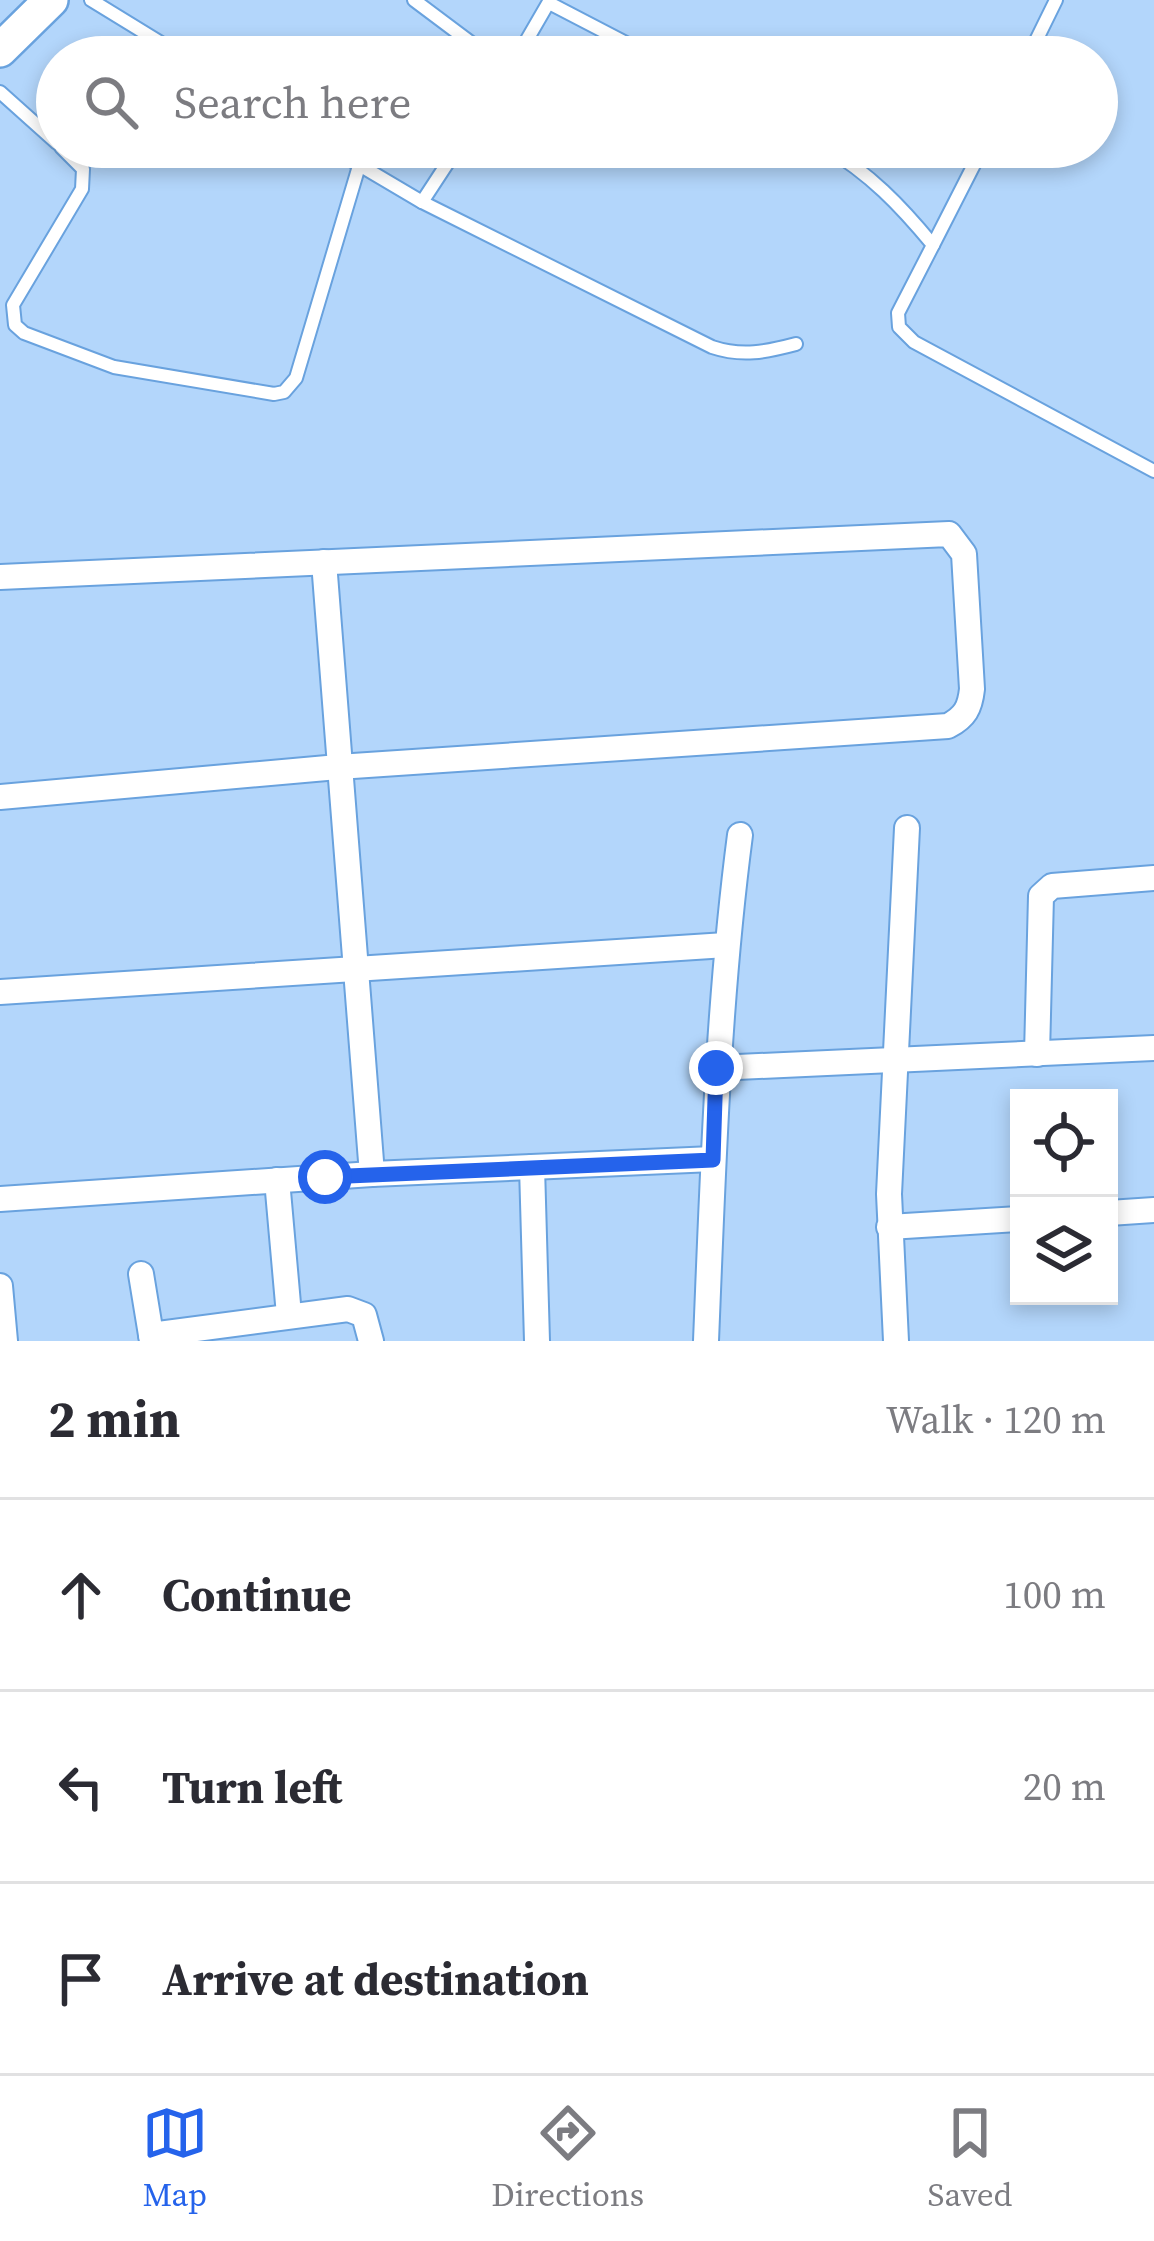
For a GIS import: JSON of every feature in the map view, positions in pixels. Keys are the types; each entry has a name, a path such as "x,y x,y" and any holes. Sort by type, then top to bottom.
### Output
{"main road":[{"path":"0,50 51,0"}],"street":[{"path":"0,578 949,534 964,554 971,703 963,718 948,726 338,767 0,796"},
{"path":"324,562 372,1174"},
{"path":"896,1341 889,1227 907,828"},
{"path":"706,1341 716,1068 740,835"},
{"path":"1037,1054 1040,896 1052,886 1154,878"},
{"path":"0,992 726,945"},
{"path":"716,1068 1154,1048"},
{"path":"0,1199 372,1174 713,1160"},
{"path":"532,1166 537,1341"},
{"path":"277,1180 290,1316"},
{"path":"1118,1212 1154,1210"},
{"path":"889,1227 1010,1220"},
{"path":"141,1274 152,1338 358,1310 369,1325 371,1341"},
{"path":"0,1286 5,1341"}],"lane":[{"path":"92,0 150,36"},
{"path":"414,0 462,36"},
{"path":"1038,36 1056,0"},
{"path":"529,36 549,2 613,36"},
{"path":"0,92 36,124"},
{"path":"82,168 82,189 13,305 14,325 114,368 274,394 284,392 296,378 358,168"},
{"path":"362,168 712,346 733,354 763,353 796,344"},
{"path":"422,202 444,168"},
{"path":"860,168 895,198 933,245"},
{"path":"972,168 898,313 899,328 914,341 1154,471"}],"route":[{"path":"325,1177 713,1160 716,1068"}]}
